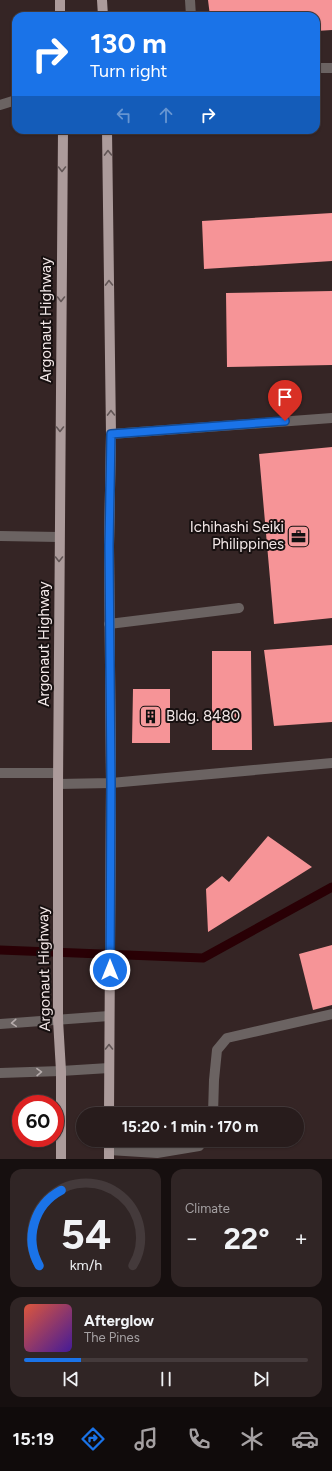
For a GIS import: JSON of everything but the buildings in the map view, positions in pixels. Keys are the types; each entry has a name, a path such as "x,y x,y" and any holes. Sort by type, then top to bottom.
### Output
{"main road":[{"path":"60,0 60,12"},
{"path":"102,0 103,12"},
{"name":"Argonaut Highway","path":"61,1159 61,1071 58,1020 58,773 63,134"},
{"path":"107,134 111,434 109,624 111,784 109,1107"}],"street":[{"path":"190,0 191,12"},
{"path":"320,68 332,68"},
{"path":"0,104 12,101"},
{"path":"111,434 332,418"},
{"path":"0,536 59,537"},
{"path":"109,624 238,608"},
{"path":"58,784 111,784 332,763"},
{"path":"0,773 58,773"},
{"path":"213,1107 216,1050 227,1038 332,1014"},
{"path":"0,1024 109,1016"},
{"path":"0,1072 61,1071 109,1068"},
{"path":"109,1150 157,1153 193,1147"}],"waterway":[{"path":"0,950 203,958 332,887"}],"place":[{"name":"Ichihashi Seiki Philippines","path":"299,536"},
{"name":"Bldg. 8480","path":"151,716"}],"route":[{"path":"110,970 111,784 109,546 111,434 285,421"}]}
